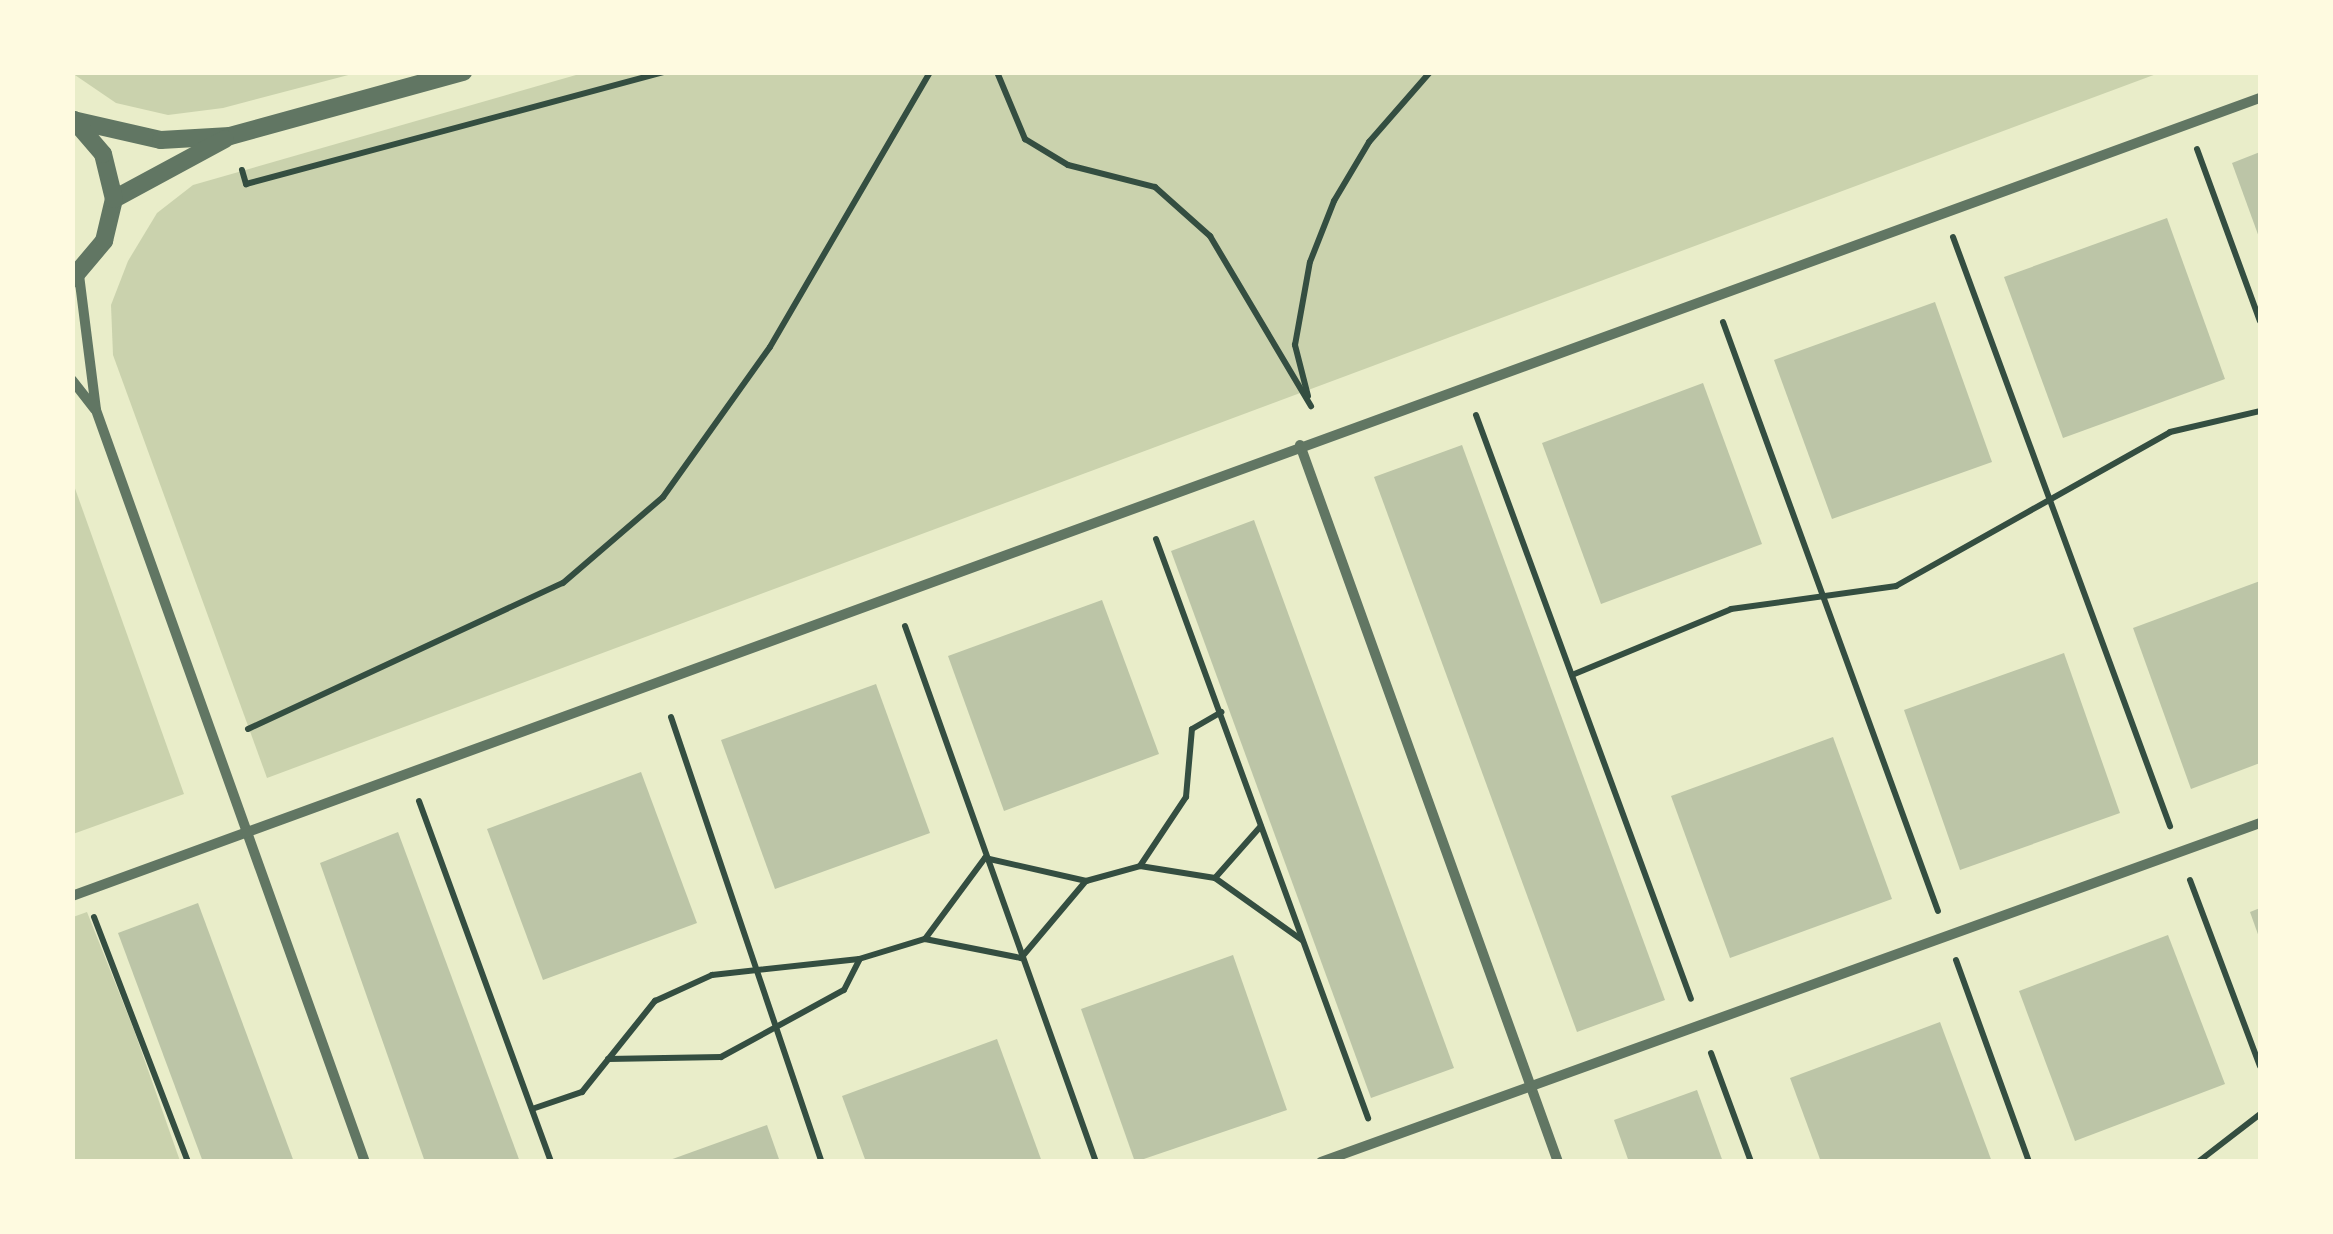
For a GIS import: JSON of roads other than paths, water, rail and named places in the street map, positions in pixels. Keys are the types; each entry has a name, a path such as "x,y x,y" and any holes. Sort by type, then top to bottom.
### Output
{"street":[{"path":"73,119 161,140 230,136 463,72"},
{"path":"78,894 407,770 2260,98"},
{"path":"73,119 103,154 114,198 104,241 76,277 96,410 365,1162"},
{"path":"114,198 230,136"},
{"path":"72,380 96,410"},
{"path":"1300,446 1558,1162"},
{"path":"1321,1162 2260,823"}]}
